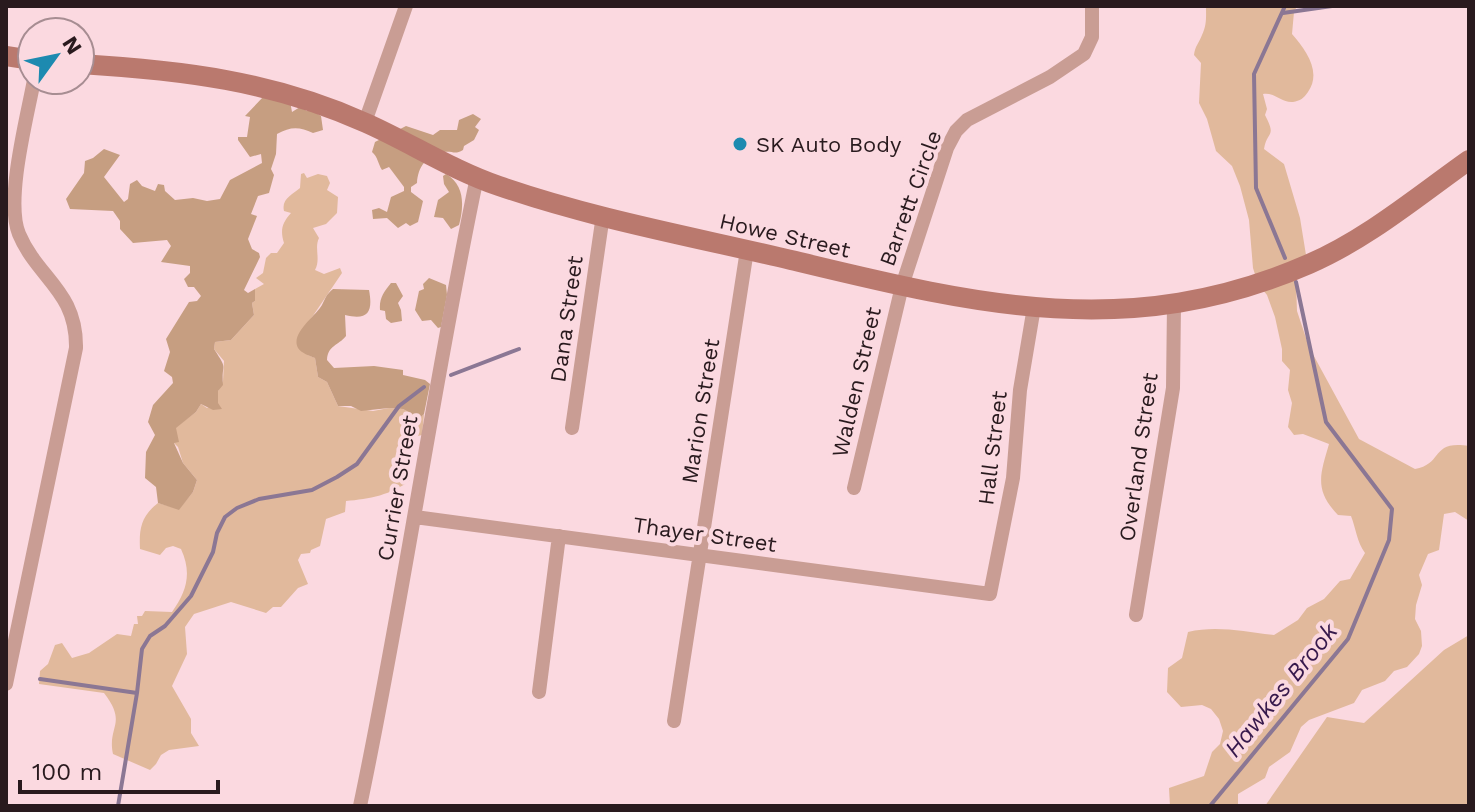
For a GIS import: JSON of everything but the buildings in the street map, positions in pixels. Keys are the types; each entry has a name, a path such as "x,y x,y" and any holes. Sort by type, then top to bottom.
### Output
{"street":[{"path":"365,122 406,6"},
{"name":"Barrett Circle","path":"902,286 947,148 956,131 967,120 1050,77 1084,54 1092,37 1092,6"},
{"name":"Howe Street","path":"96,65 211,75 280,93 365,122 498,186 603,215 902,286 990,303 1034,307 1103,310 1153,308 1240,290 1311,263 1374,227 1469,160"},
{"path":"6,684 76,348 76,329 71,311 62,294 28,251 14,216 16,183 31,96"},
{"name":"Currier Street","path":"360,806 415,517 450,304 477,177"},
{"name":"Dana Street","path":"572,428 603,215"},
{"name":"Marion Street","path":"674,721 747,250"},
{"name":"Walden Street","path":"854,488 902,286"},
{"name":"Overland Street","path":"1136,615 1173,388 1174,304"},
{"name":"Hall Street","path":"990,594 1011,488 1020,390 1034,307"},
{"name":"Thayer Street","path":"415,517 990,594"},
{"path":"539,692 559,536"}],"shaded area":[{"path":"1206,6 1297,6 1292,34 1313,69 1312,84 1305,96 1295,102 1263,94 1267,109 1265,115 1271,131 1264,149 1284,164 1300,218 1306,255 1296,282 1297,311 1309,347 1359,439 1415,469 1430,462 1448,446 1469,446 1469,521 1455,512 1444,514 1439,550 1428,554 1419,575 1422,585 1415,619 1421,631 1422,646 1407,667 1394,671 1385,681 1362,690 1354,703 1309,720 1301,727 1290,752 1269,767 1265,778 1238,794 1238,806 1170,806 1169,788 1204,776 1223,731 1211,709 1202,705 1181,707 1167,692 1168,668 1182,658 1188,632 1220,629 1274,635 1298,620 1307,608 1324,599 1340,581 1350,579 1365,553 1351,516 1338,515 1322,490 1322,473 1329,444 1303,434 1294,435 1288,427 1292,403 1288,390 1290,370 1282,361 1275,317 1253,268 1249,220 1240,186 1232,166 1216,151 1199,103 1201,63 1194,55 1205,28"},
{"path":"1297,6 1331,6 1318,10"},
{"path":"263,97 290,101 292,112 300,107 311,110 321,116 323,130 313,133 291,129 277,134 271,169 274,175 269,193 258,196 251,214 257,216 248,239 260,257 244,290 248,293 255,289 255,301 252,303 254,315 231,340 215,342 214,349 223,367 223,385 218,391 218,403 222,409 213,410 201,404 176,428 179,442 174,443 183,463 197,480 193,492 179,510 158,503 156,487 145,478 146,452 155,435 148,422 153,405 173,383 172,377 164,371 170,352 166,339 189,302 197,301 201,296 194,287 188,287 184,279 190,273 190,266 161,262 171,246 167,240 133,243 120,229 120,221 113,211 70,209 66,199 84,173 85,161 104,149 120,155 104,177 124,202 128,199 130,184 137,180 142,186 155,191 158,184 164,185 165,191 175,200 220,199 230,180 262,163 261,154 250,157 238,137 247,137 250,117 245,116"},
{"path":"473,114 481,119 475,127 479,130 474,140 456,153 444,152 428,159 421,167 417,183 411,187 411,192 423,201 418,222 410,226 406,223 398,228 387,218 373,219 372,210 379,208 387,212 391,197 404,191 389,167 382,170 372,152 375,142 406,126 433,135 440,130 457,130 459,120"},
{"path":"304,173 307,178 318,174 327,176 330,183 327,190 338,197 337,213 326,224 313,228 319,238 315,270 324,274 340,268 342,273 304,329 308,355 315,358 318,377 327,382 338,406 373,411 403,409 420,418 424,414 422,435 405,439 403,444 404,471 410,480 380,495 346,501 345,512 326,519 320,546 310,553 301,554 298,560 308,584 298,588 281,607 273,607 266,613 231,602 194,614 185,627 187,654 172,686 191,719 191,733 199,746 169,750 150,770 113,754 115,712 104,693 39,684 40,671 48,664 55,645 62,643 72,658 89,653 117,634 131,636 134,624 138,624 137,616 142,616 145,611 172,612 181,597 187,574 181,549 173,546 166,548 160,555 140,549 142,523 158,503 179,509 193,492 197,480 183,463 173,442 176,427 196,412 201,404 207,408 218,403 224,361 214,349 215,342 231,340 254,315 252,303 255,301 255,289 264,284 256,278 263,273 266,258 271,253 277,253 284,243 283,227 291,213 284,211 284,203 300,188 301,174"},
{"path":"446,174 457,184 462,196 459,225 451,229 443,218 434,217 438,200 449,192 444,184 443,176"},
{"path":"429,278 446,285 447,295 441,327 438,328 431,320 422,321 415,310 419,291 424,289 423,284"},
{"path":"391,283 396,283 403,296 398,303 402,321 391,323 380,306 382,295"},
{"path":"333,289 369,290 370,304 368,313 364,315 345,315 346,336 331,348 327,360 334,368 374,366 403,370 403,375 425,380 430,384 424,414 420,418 403,409 361,411 351,406 338,406 327,382 318,377 315,358 298,348 296,342 300,331"},
{"path":"1469,635 1469,806 1265,806 1327,717 1364,723 1444,650"}],"waterway":[{"name":"Hawkes Brook","path":"1285,6 1254,74 1256,188 1285,258"},
{"path":"1283,13 1332,6"},
{"name":"Hawkes Brook","path":"1210,806 1348,639 1389,540 1392,509 1326,422 1296,282"},
{"path":"451,375 519,349"},
{"path":"137,693 142,649 150,636 165,626 191,596 213,552 225,517 259,499 312,490 357,464 399,406 424,387"},
{"path":"40,679 137,693 118,806"}],"place":[{"name":"SK Auto Body","path":"740,144"}]}
